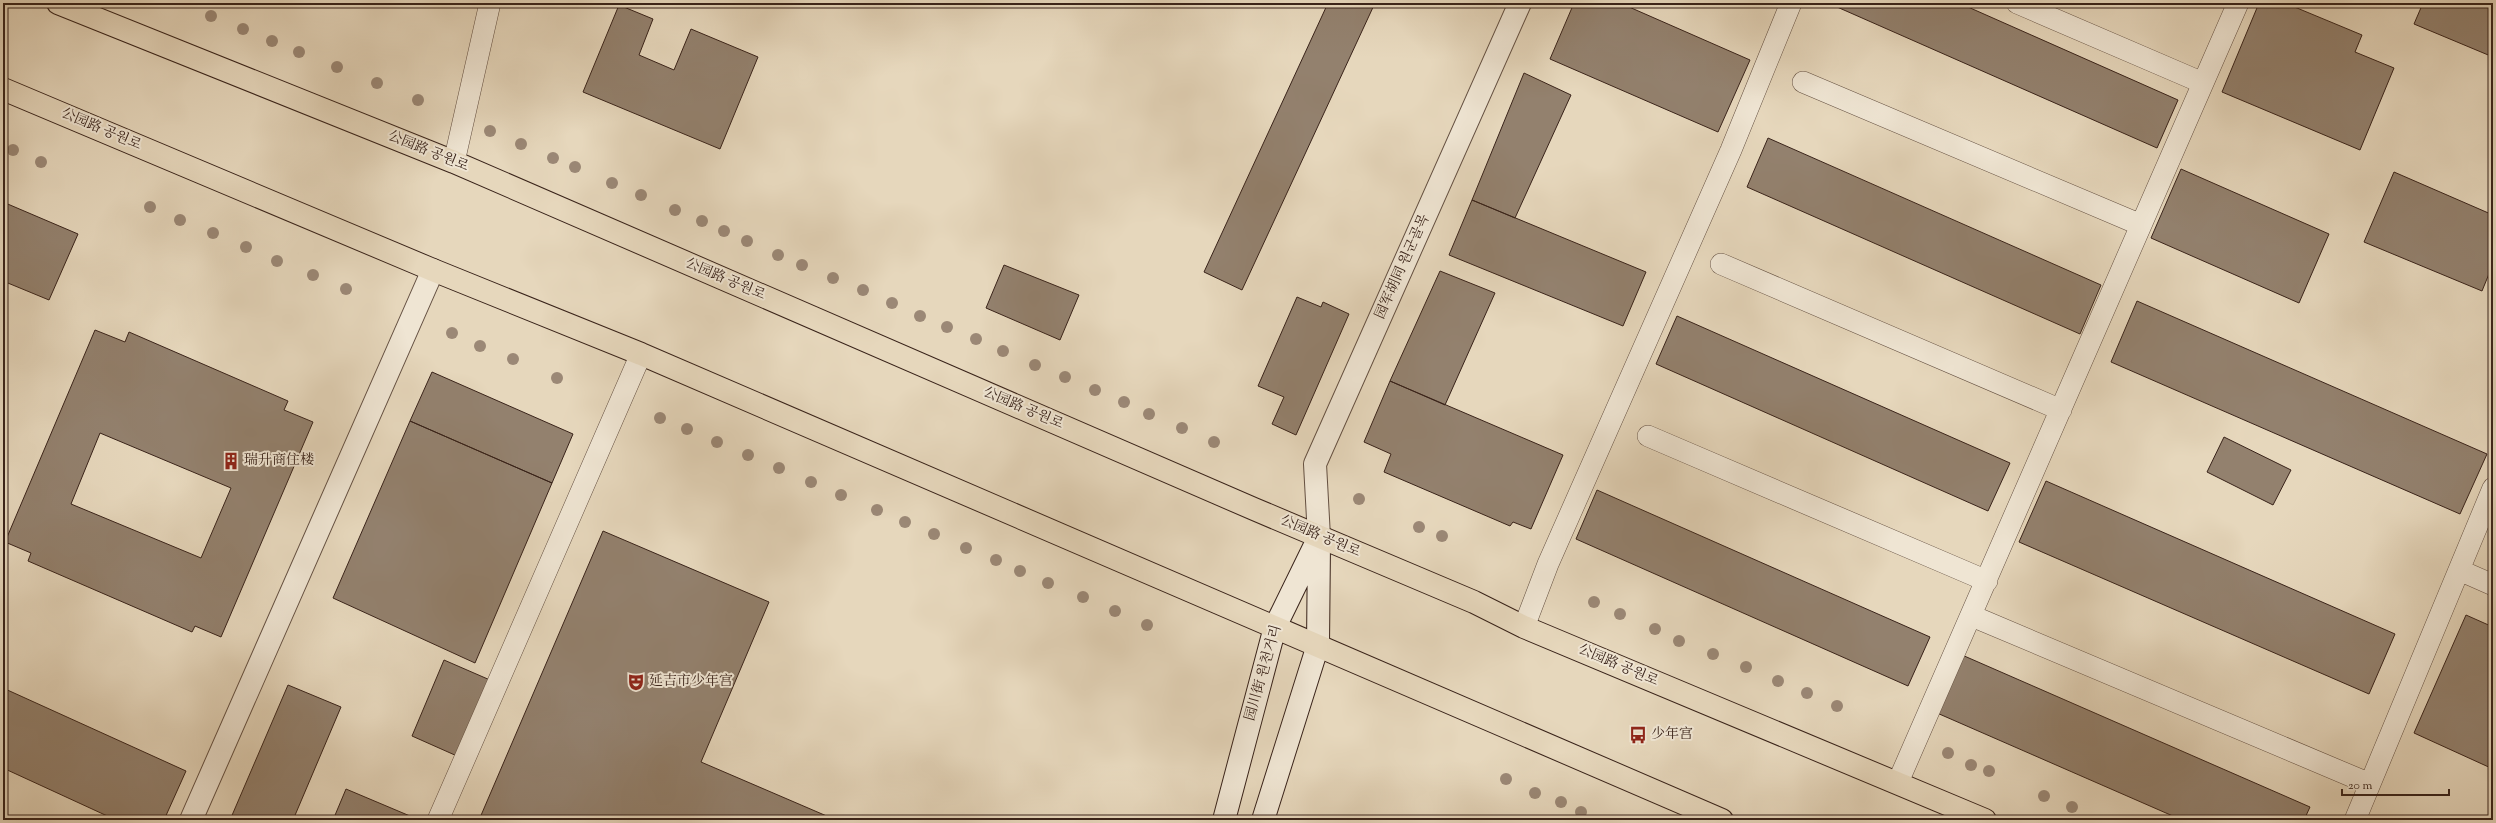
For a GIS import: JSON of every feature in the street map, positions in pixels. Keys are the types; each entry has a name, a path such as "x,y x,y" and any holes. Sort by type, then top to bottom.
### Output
{"main road":[{"name":"公园路 공원로","path":"58,3 454,162 1474,602 1524,627 1898,782 1985,820"},
{"name":"公园路 공원로","path":"3,89 433,270 640,354 1722,820"}],"street":[{"name":"园军胡同 원군골목","path":"1319,536 1315,464 1520,3"},
{"path":"191,820 433,270"},
{"name":"园川街 원천거리","path":"1224,820 1275,627 1319,536"},
{"path":"1263,820 1318,645 1319,536"}],"lane":[{"path":"454,162 490,3"},
{"path":"1524,627 1548,564 1731,150 1791,3"},
{"path":"2017,3 2203,83"},
{"path":"1898,782 1972,616 2238,3"},
{"path":"1803,82 2141,225"},
{"path":"1721,264 2061,410"},
{"path":"438,820 640,354"},
{"path":"1648,436 1987,581"},
{"path":"2355,820 2493,488"},
{"path":"2459,570 2493,585"},
{"path":"1972,616 2370,784"}],"building":[{"path":"1328,3 1375,3 1242,290 1204,272"},
{"path":"1574,3 1620,3 1750,60 1718,132 1550,59"},
{"path":"1828,3 1959,3 2178,100 2157,148"},
{"path":"2259,3 2285,3 2362,35 2355,52 2394,68 2360,150 2222,92"},
{"path":"2423,3 2493,3 2493,57 2414,24"},
{"path":"619,5 653,19 639,55 674,70 691,29 758,57 720,149 583,92"},
{"path":"1524,73 1571,95 1515,218 1472,200"},
{"path":"1768,138 2101,285 2080,334 1747,187"},
{"path":"2181,169 2329,234 2299,303 2151,238"},
{"path":"2394,172 2493,215 2493,264 2482,291 2364,242"},
{"path":"1472,200 1646,272 1623,326 1449,255"},
{"path":"3,202 78,234 49,300 3,281"},
{"path":"1004,265 1079,295 1060,340 986,308"},
{"path":"1440,271 1495,293 1445,405 1390,381"},
{"path":"1297,297 1321,307 1323,302 1349,314 1296,435 1272,424 1284,397 1258,386"},
{"path":"2137,301 2487,454 2460,514 2111,362"},
{"path":"1677,316 2010,463 1988,511 1656,364"},
{"name":"瑞升商住楼","path":"95,330 125,342 129,332 288,401 284,410 313,422 221,637 195,626 192,632 28,561 31,553 5,542","holes":["100,433 231,488 201,558 71,504"]},
{"path":"432,372 573,434 552,483 410,421"},
{"path":"1390,381 1563,455 1531,529 1513,522 1510,526 1384,472 1391,454 1364,442"},
{"path":"410,421 552,483 475,663 333,598"},
{"path":"2224,437 2291,470 2273,505 2207,472"},
{"path":"2046,481 2395,634 2369,694 2019,542"},
{"path":"1597,490 1930,637 1908,686 1576,539"},
{"name":"延吉市少年宫","path":"603,531 769,602 701,762 836,820 479,820"},
{"path":"2466,615 2493,627 2493,691 2489,699 2493,700 2493,769 2414,733"},
{"path":"1962,655 2310,807 2304,820 2182,820 1937,713"},
{"path":"444,660 490,680 457,756 412,736"},
{"path":"288,685 341,707 293,820 230,820"},
{"path":"3,688 186,771 164,820 116,820 3,768"},
{"path":"346,789 410,816 409,820 333,820"}],"place":[{"name":"瑞升商住楼","path":"231,461"},
{"name":"延吉市少年宫","path":"636,682"},
{"name":"少年宫","path":"1638,735"}]}
